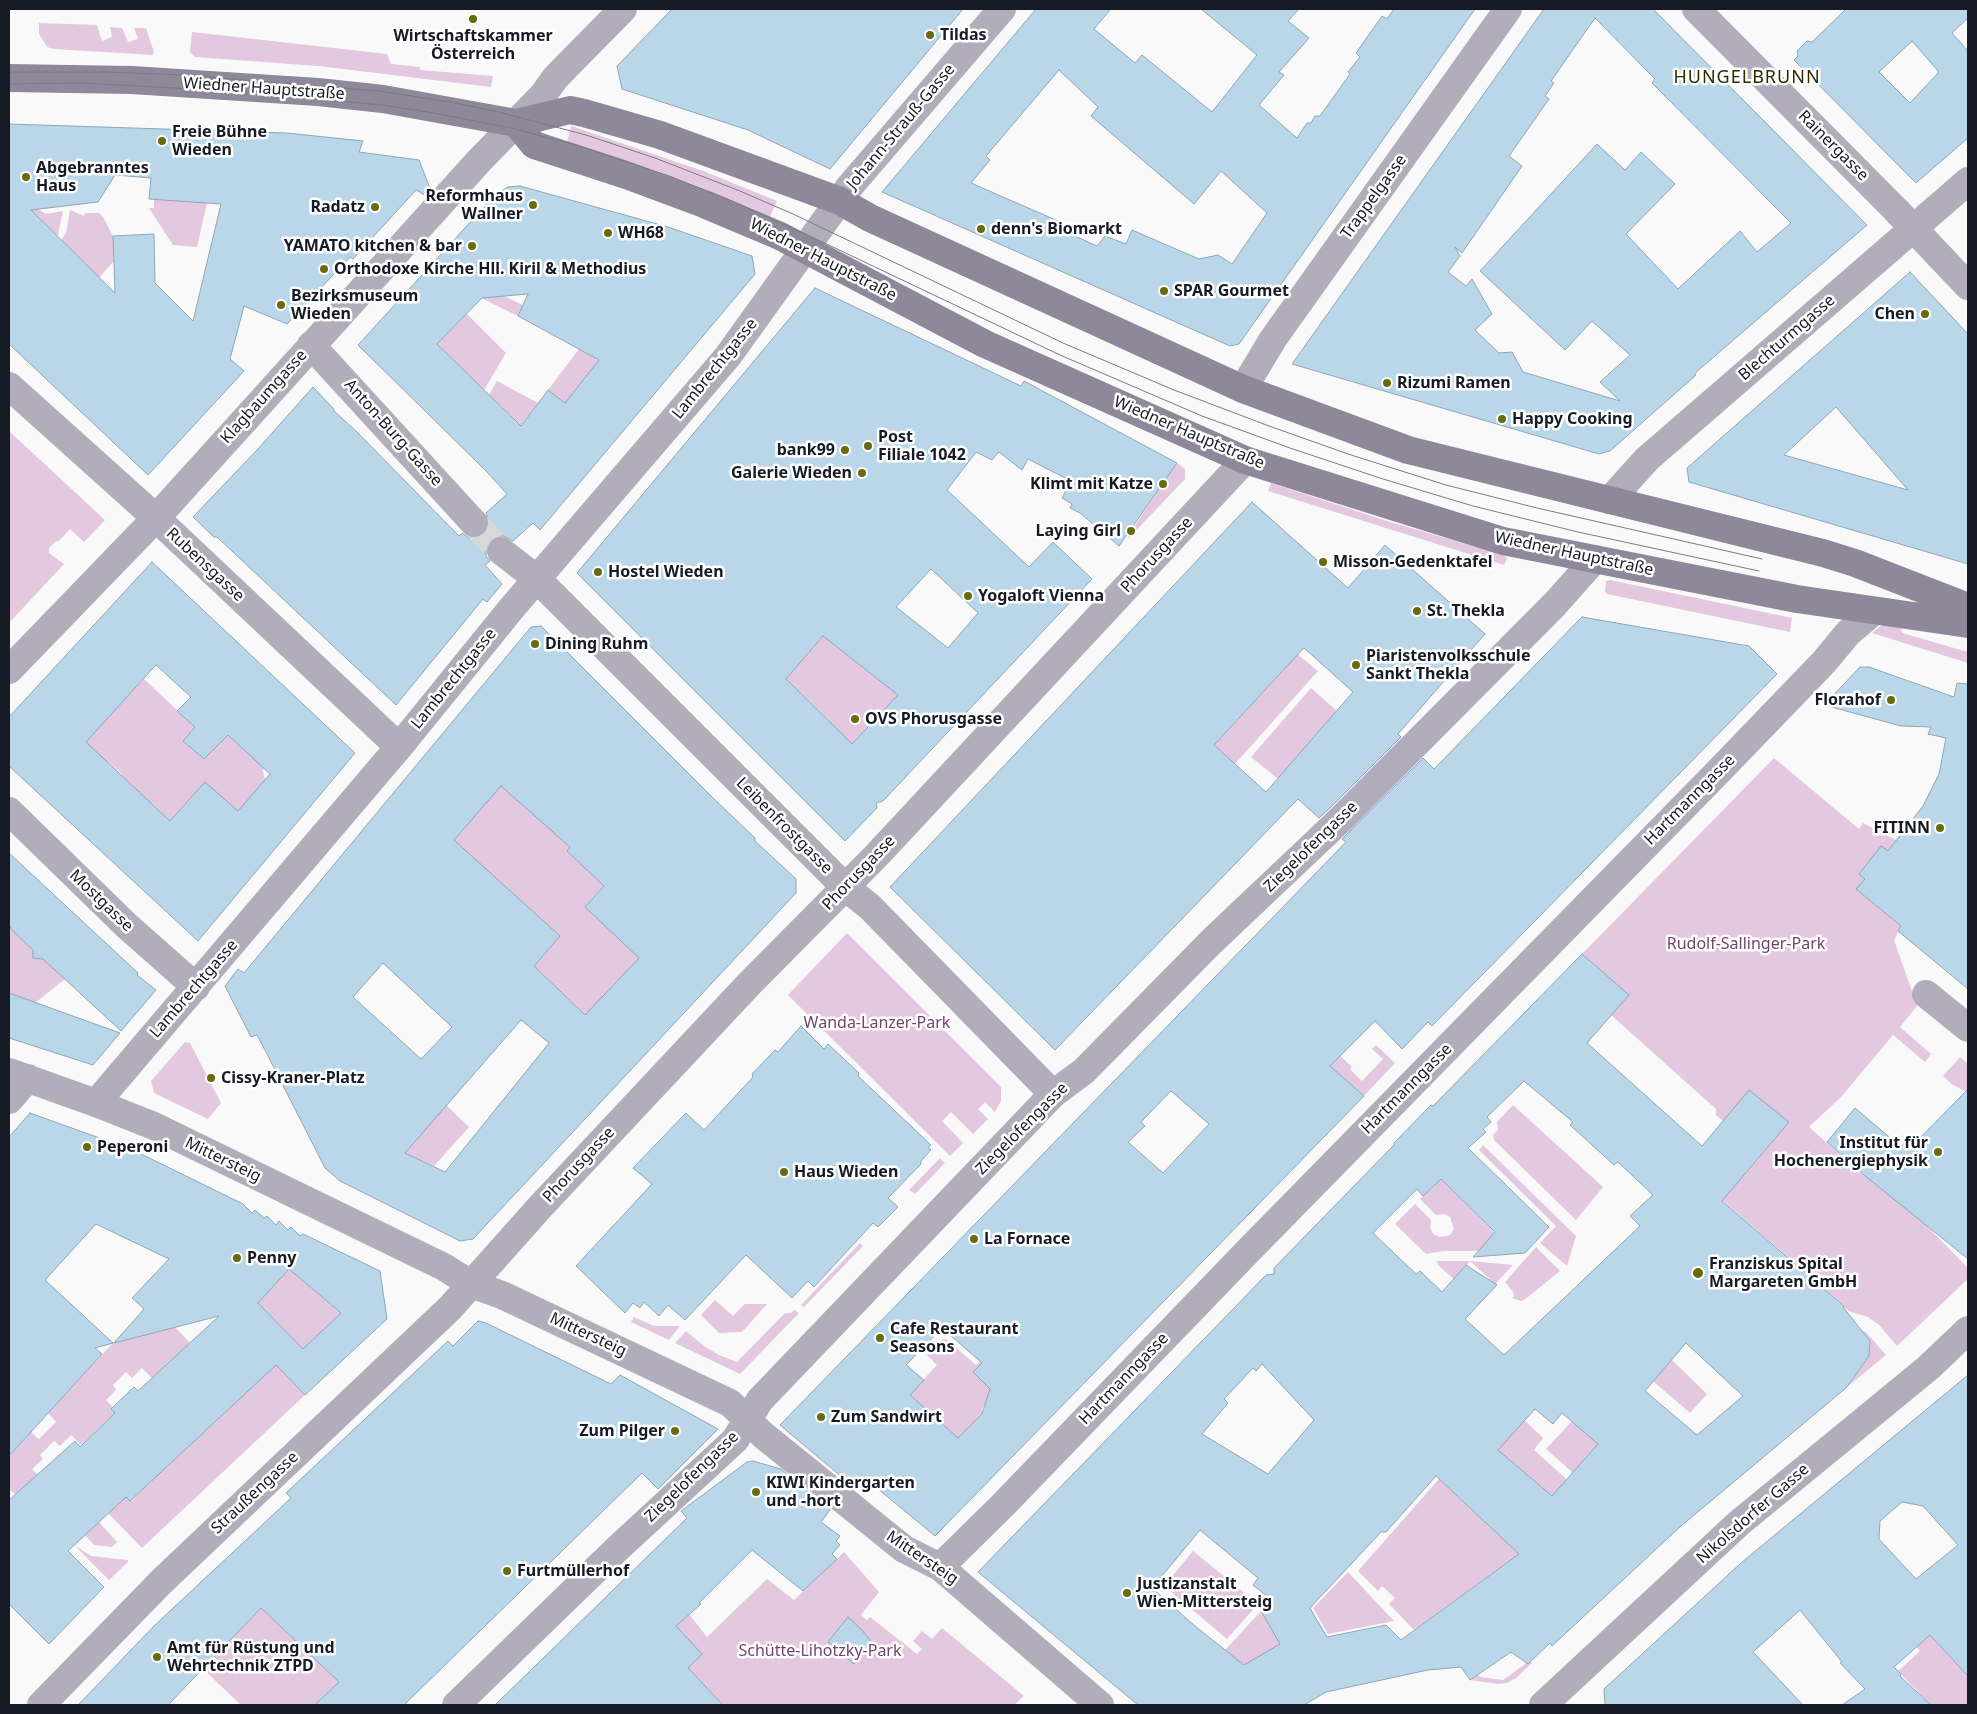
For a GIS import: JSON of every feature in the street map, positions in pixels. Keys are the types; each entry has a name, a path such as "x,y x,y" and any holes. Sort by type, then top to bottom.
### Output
{"main road":[{"name":"Wiedner Hauptstraße","path":"9,78 132,80 318,92 392,101 516,123 570,110 584,113 660,135 840,201 882,224 1243,389 1408,450 1836,557 1968,607"},
{"name":"Wiedner Hauptstraße","path":"516,123 534,145 626,175 704,204 780,236 985,344 1245,460 1503,541 1797,599 1968,624"}],"street":[{"name":"Klagbaumgasse","path":"9,670 156,518 478,162 543,96 556,77 622,9"},
{"name":"Johann-Strauß-Gasse","path":"806,249 850,186 1002,9"},
{"name":"Trappelgasse","path":"1243,389 1273,339 1508,9"},
{"name":"Rainergasse","path":"1696,9 1914,228 1968,286"},
{"name":"Blechturmgasse","path":"1610,500 1647,459 1968,181"},
{"name":"Lambrechtgasse","path":"96,1103 399,747 537,579 728,356 806,249"},
{"name":"Anton-Burg-Gasse","path":"311,345 474,523"},
{"name":"Rubensgasse","path":"9,386 156,518 399,747"},
{"name":"Phorusgasse","path":"471,1284 540,1207 743,990 845,888 1245,460"},
{"path":"501,551 537,579"},
{"name":"Ziegelofengasse","path":"456,1705 617,1549 735,1440 760,1400 1053,1094 1084,1071 1211,942 1342,818 1555,604 1595,559"},
{"name":"Leibenfrostgasse","path":"537,579 845,888 870,907 1053,1094"},
{"name":"Hartmanngasse","path":"940,1567 1003,1505 1250,1249 1715,775 1824,662 1848,633 1874,611"},
{"name":"Mostgasse","path":"9,811 127,926 196,987"},
{"path":"1926,994 1968,1028"},
{"path":"9,1100 18,1075"},
{"name":"Mittersteig","path":"18,1075 154,1126 444,1267 471,1284 502,1295 730,1403 770,1441 904,1549 940,1567 1100,1705"},
{"name":"Straußengasse","path":"41,1705 162,1580 450,1308 471,1284"},
{"name":"Nikolsdorfer Gasse","path":"1543,1705 1739,1523 1928,1368 1968,1330"}],"green space":[{"path":"39,23 97,25 102,41 112,37 110,27 122,28 128,42 138,39 134,28 146,28 154,52 153,55 54,49 47,47 39,34"},
{"path":"192,32 387,54 391,64 420,67 420,70 493,76 491,87 318,66 195,57 190,52"},
{"path":"571,126 706,172 777,201 767,223 566,146"},
{"path":"154,199 207,203 197,247 173,245 149,208 154,208"},
{"path":"28,203 46,214 63,211 58,235 50,239 40,250"},
{"path":"70,210 84,216 85,213 99,213 113,236 114,261 97,280 87,265 61,240 66,233"},
{"path":"475,295 504,296 523,305 518,316"},
{"path":"467,314 506,353 484,390 437,344"},
{"path":"579,349 595,351 596,360 606,359 565,403 548,390"},
{"path":"497,381 538,403 521,425 489,395"},
{"path":"9,431 105,520 84,542 70,529 58,542 56,541 49,548 49,553 64,564 9,623"},
{"path":"1177,463 1185,469 1185,479 1129,538 1128,536 1131,531"},
{"path":"1271,483 1387,521 1503,555 1507,558 1504,565 1268,491"},
{"path":"1610,580 1792,618 1790,632 1607,594 1605,592 1606,581"},
{"path":"1883,624 1901,626 1902,633 1968,652 1968,663 1872,633"},
{"path":"823,636 898,695 832,766 829,721 786,679"},
{"path":"1286,645 1318,671 1235,764 1032,909 1214,745 1284,670"},
{"path":"144,679 195,727 183,741 204,759 228,735 268,763 263,770 267,781 201,855 205,782 157,835 157,808 152,803 148,805 119,779 122,774 107,761 103,764 78,758 84,713 100,726"},
{"path":"1311,688 1337,711 1278,779 1251,757"},
{"name":"Rudolf-Sallinger-Park","path":"1774,758 1859,829 1863,823 1968,877 1968,898 1932,867 1929,870 1895,842 1888,851 1859,874 1865,879 1857,890 1901,926 1894,940 1913,994 1921,1001 1900,1027 1931,1054 1925,1062 1893,1035 1841,1097 1809,1127 1863,1175 1865,1173 1923,1222 1968,1268 1968,1279 1897,1346 1879,1325 1868,1317 1851,1312 1843,1307 1844,1305 1706,1186 1742,1178 1789,1122 1723,1121 1716,1115 1716,1109 1611,1015 1629,995 1582,954"},
{"path":"506,781 570,847 567,851 584,867 608,881 585,907 643,960 627,978 619,979 607,992 589,1018 534,966 560,936 454,841 411,850 495,792"},
{"path":"9,925 12,930 65,979 35,1003 9,993"},
{"name":"Wanda-Lanzer-Park","path":"847,933 1001,1087 1001,1101 995,1112 985,1102 978,1109 988,1119 973,1134 951,1112 942,1121 963,1143 950,1156 788,995"},
{"path":"185,1042 190,1043 221,1103 208,1119 154,1093 151,1081"},
{"path":"1376,1045 1395,1063 1364,1096 1321,1058 1331,1047 1352,1067 1350,1069 1362,1081 1383,1059 1372,1049"},
{"path":"1960,1057 1968,1064 1968,1089 1965,1091 1953,1085 1943,1076"},
{"path":"446,1105 469,1127 434,1166 405,1153"},
{"path":"1513,1105 1603,1187 1576,1220 1494,1140 1493,1135 1498,1130 1497,1122"},
{"path":"1483,1145 1576,1236 1567,1266 1540,1243 1556,1226 1479,1150"},
{"path":"940,1158 945,1163 915,1194 909,1190"},
{"path":"1441,1179 1515,1254 1490,1251 1443,1251 1426,1254 1395,1224 1415,1204 1431,1220 1430,1227 1433,1234 1440,1237 1450,1235 1454,1229 1450,1217 1444,1214 1436,1215 1420,1199"},
{"path":"860,1243 863,1246 804,1307 801,1305"},
{"path":"1536,1247 1560,1271 1522,1301 1512,1298 1514,1296 1513,1292 1505,1282"},
{"path":"1437,1261 1470,1261 1459,1274 1479,1302 1438,1265"},
{"path":"1470,1261 1513,1265 1495,1284"},
{"path":"289,1269 338,1311 342,1309 344,1311 303,1349 258,1303"},
{"path":"715,1300 733,1316 745,1304 767,1304 742,1332 719,1333 701,1315"},
{"path":"794,1310 799,1313 740,1374 675,1343 686,1331 704,1346 719,1355 737,1362 785,1313 791,1313"},
{"path":"634,1317 654,1326 680,1326 669,1340 631,1322"},
{"path":"175,1327 190,1343 152,1378 142,1368 132,1378 126,1372 113,1385 116,1390 106,1400 113,1407 111,1409 115,1413 81,1445 71,1435 60,1446 54,1441 40,1455 43,1459 32,1469 39,1476 23,1500 11,1491 9,1493 9,1457 31,1432 39,1439 56,1422 48,1413 126,1329 135,1337"},
{"path":"1861,1331 1866,1332 1886,1355 1846,1388 1869,1356 1870,1341"},
{"path":"943,1339 946,1339 976,1365 997,1344 1025,1368 987,1401 982,1409 982,1414 958,1438 909,1395 937,1365 927,1355"},
{"path":"272,1360 305,1395 142,1548 108,1513 126,1497 131,1501 152,1481 148,1477 162,1462 167,1467 188,1447 200,1428 204,1432 226,1412 222,1408"},
{"path":"1672,1360 1707,1394 1690,1413 1653,1381"},
{"path":"1518,1414 1543,1438 1534,1450 1572,1484 1558,1501 1498,1450"},
{"path":"1572,1421 1621,1464 1596,1493 1546,1449"},
{"path":"1439,1479 1528,1562 1506,1563 1414,1630 1389,1604 1395,1598 1382,1586 1378,1591 1358,1571"},
{"path":"99,1522 117,1542 112,1547 94,1545 85,1535"},
{"path":"74,1545 91,1556 128,1560 128,1562 109,1580"},
{"path":"1193,1551 1258,1604 1227,1639 1164,1586"},
{"name":"Schütte-Lihotzky-Park","path":"844,1552 879,1592 861,1615 867,1620 870,1617 917,1654 922,1649 913,1641 922,1631 932,1639 942,1628 1024,1696 1014,1705 719,1705 721,1703 688,1668 702,1654 676,1626 689,1614 707,1637 767,1579 794,1600"},
{"path":"1348,1572 1394,1621 1328,1634 1313,1608"},
{"path":"261,1608 339,1682 315,1705 241,1705 203,1669"},
{"path":"1261,1611 1286,1654 1230,1673 1225,1650"},
{"path":"1926,1631 1968,1676 1968,1705 1931,1705 1898,1671 1920,1651 1912,1642"},
{"path":"1529,1661 1532,1663 1516,1678 1507,1683 1498,1684 1470,1680 1478,1675 1480,1677 1503,1680"}],"building":[{"path":"672,9 963,9 830,169 748,130 622,89 617,66"},
{"path":"1036,9 1111,9 1094,29 1135,63 1142,55 1212,112 1257,55 1201,9 1299,9 1288,21 1309,38 1279,72 1284,75 1259,105 1297,138 1307,123 1311,123 1315,116 1320,116 1350,74 1348,72 1360,57 1356,53 1382,16 1387,19 1394,9 1475,9 1239,344 1230,346 882,192","holes":["1059,70 1098,107 1091,116 1194,204 1221,171 1267,213 1232,264 1218,255 1199,259 1132,230 1126,244 1105,236 1097,246 1062,230 1065,224 971,183 990,160 986,156"]},
{"path":"1544,9 1653,9 1867,225 1694,374 1696,375 1610,451 1599,454 1292,364","holes":["1595,18 1655,79 1652,83 1791,223 1757,252 1740,231 1678,289 1626,234 1675,184 1641,152 1625,170 1597,144 1480,271 1565,350 1592,321 1630,355 1600,382 1620,401 1523,372 1512,352 1499,353 1475,330 1492,314 1472,279 1466,286 1448,272 1460,256 1455,247 1462,253 1522,166 1509,156 1549,99 1545,96 1554,83 1551,81"]},
{"path":"1846,9 1968,9 1968,18 1952,33 1968,51 1968,138 1916,183 1794,60 1798,56 1797,51 1807,41 1812,42","holes":["1912,41 1939,72 1910,103 1879,72"]},
{"path":"9,124 287,133 363,141 359,152 419,160 431,191 426,196 416,190 353,259 350,257 287,324 244,306 230,359 244,371 148,475 9,344","holes":["115,175 151,178 149,199 221,204 193,321 155,283 154,234 113,236 115,293 31,210 98,202"]},
{"path":"520,186 668,227 752,256 755,274 540,530 533,523 513,541 503,536 495,537 489,541 486,556 490,561 485,565 502,584 487,602 483,599 396,705 217,537 214,537 193,517 257,450 313,387 334,411 459,536 462,533 469,538 477,538 485,534 489,527 486,513 507,494 358,345 496,194 508,187","holes":["528,294 518,316 599,360 565,403 548,390 521,426 437,344 482,298"]},
{"path":"1910,272 1968,334 1968,564 1689,482 1687,468","holes":["1836,407 1908,490 1784,455"]},
{"path":"815,288 1021,386 1024,381 1177,463 1119,546 1080,513 1070,508 1072,504 1062,498 1071,481 1028,459 1022,470 999,452 992,460 976,452 947,490 1029,567 1053,542 1092,579 883,801 876,803 877,808 845,841 577,573","holes":["931,569 978,613 948,648 896,607","823,636 898,695 852,744 786,679"]},
{"path":"1252,502 1348,588 1385,545 1485,634 1398,734 1401,737 1331,807 1319,818 1298,799 1055,1050 890,887","holes":["1304,648 1353,692 1266,792 1214,745"]},
{"path":"152,562 355,753 198,941 9,766 9,717","holes":["156,665 191,697 177,711 195,727 183,741 204,759 228,735 270,774 238,811 205,782 170,821 86,742"]},
{"path":"1582,617 1749,646 1777,674 1432,1026 1428,1022 1402,1049 1375,1021 1330,1066 1364,1096 935,1536 866,1479 856,1489 780,1425 1346,842 1342,839 1423,758 1434,769","holes":["1171,1091 1209,1124 1163,1173 1128,1142 1145,1126 1141,1122","942,1328 982,1363 973,1372 990,1389 982,1414 958,1438 910,1395 924,1380 906,1365"]},
{"path":"541,626 755,838 755,841 796,879 796,893 473,1239 460,1241 340,1181 325,1168 257,1035 251,1037 225,986 238,969 244,973 531,627","holes":["501,786 570,847 567,851 604,886 585,907 639,958 585,1015 534,966 560,936 454,840","383,963 452,1027 421,1059 353,997","521,1020 549,1043 445,1172 405,1153"]},
{"path":"1860,667 1869,667 1954,697 1957,683 1968,684 1968,989 1898,931 1901,926 1856,889 1865,879 1859,874 1881,846 1888,851 1923,806 1939,774 1946,738 1928,734 1931,727 1901,726 1824,705"},
{"path":"9,853 138,973 137,975 156,990 121,1031 43,959 33,958 33,950 12,930 9,925"},
{"path":"1582,954 1629,995 1587,1043 1702,1146 1749,1090 1789,1122 1722,1201 1844,1306 1870,1341 1869,1356 1846,1388 1681,1526 1552,1646 1550,1643 1528,1664 1511,1652 1470,1680 1461,1667 1428,1670 1326,1692 1304,1705 1138,1705 978,1572 1266,1275 1274,1274 1274,1268 1431,1105 1433,1106","holes":["1524,1081 1573,1122 1570,1125 1614,1165 1618,1162 1653,1195 1630,1216 1640,1226 1504,1355 1465,1319 1497,1285 1466,1265 1442,1292 1420,1271 1416,1274 1373,1233 1417,1189 1423,1196 1441,1179 1495,1232 1473,1257 1525,1253 1549,1227 1468,1148 1486,1132 1483,1129 1491,1122 1487,1117","1686,1343 1743,1396 1697,1435 1645,1391","1262,1364 1314,1420 1268,1474 1202,1434 1228,1403 1224,1399 1253,1368 1256,1371","1535,1409 1553,1424 1562,1413 1598,1444 1552,1496 1498,1450","1436,1476 1519,1554 1401,1640 1386,1625 1327,1637 1310,1608 1381,1532 1386,1532","1200,1530 1258,1578 1253,1585 1272,1600 1261,1611 1280,1644 1244,1665 1195,1626 1152,1588"]},
{"path":"9,993 120,1033 93,1065 9,1038"},
{"name":"Haus Wieden","path":"801,1026 824,1049 828,1044 859,1073 858,1076 931,1145 928,1147 931,1150 921,1161 921,1164 888,1198 898,1207 878,1227 873,1223 814,1287 808,1281 792,1298 746,1255 685,1320 668,1305 659,1316 644,1302 640,1308 633,1303 625,1313 576,1266 652,1184 633,1168 686,1113 704,1130 753,1077 752,1074 775,1050 778,1052"},
{"path":"1968,1089 1968,1259 1864,1175 1827,1142 1855,1108 1901,1147 1909,1137 1915,1143"},
{"path":"30,1113 133,1150 243,1204 252,1213 255,1210 264,1218 267,1216 276,1225 279,1221 288,1230 291,1227 300,1236 303,1234 380,1271 387,1319 305,1395 276,1365 130,1501 126,1497 68,1551 104,1587 49,1644 9,1604 9,1500 75,1441 80,1447 115,1413 111,1409 134,1387 138,1391 219,1316 114,1343 144,1309 132,1298 169,1259 96,1224 45,1280 113,1343 95,1348 102,1354 9,1456 9,1137","holes":["289,1269 341,1313 303,1349 258,1303"]},
{"path":"478,1321 486,1323 611,1384 620,1375 718,1429 658,1489 642,1473 404,1705 315,1705 339,1682 261,1608 168,1705 78,1705 155,1625 291,1498 286,1493 448,1341 453,1346"},
{"path":"1968,1375 1968,1676 1930,1635 1894,1667 1901,1674 1900,1676 1931,1705 1842,1705 1865,1689 1840,1663 1842,1662 1800,1610 1753,1652 1803,1705 1605,1705 1604,1689 1741,1563","holes":["1902,1502 1923,1506 1958,1545 1916,1579 1879,1539 1880,1521"]},
{"path":"753,1461 781,1469 830,1510 821,1522 840,1536 836,1541 840,1545 832,1554 837,1559 803,1591 752,1550 699,1603 701,1604 676,1626 702,1654 688,1668 723,1705 495,1705 687,1518 681,1511 747,1462"},
{"path":"848,1617 872,1643 854,1664 828,1642"}],"tunnel":[{"path":"474,523 501,551"}],"tram line":[{"path":"9,72 105,72 183,75 379,91 499,112 586,135 655,158 740,191 793,214 1063,343 1174,390 1269,426 1351,455 1446,485 1537,508 1762,559"},
{"path":"9,84 81,83 214,90 382,105 511,128 576,145 669,176 732,201 1060,355 1202,416 1290,448 1473,506 1578,532 1759,571"}],"place":[{"name":"Wirtschaftskammer Österreich","path":"473,19"},
{"name":"Tildas","path":"930,35"},
{"name":"Freie Bühne Wieden","path":"162,141"},
{"name":"Abgebranntes Haus","path":"26,177"},
{"name":"Reformhaus Wallner","path":"533,205"},
{"name":"Radatz","path":"375,207"},
{"name":"denn's Biomarkt","path":"981,229"},
{"name":"WH68","path":"608,233"},
{"name":"YAMATO kitchen & bar","path":"472,246"},
{"name":"Orthodoxe Kirche Hll. Kiril & Methodius","path":"324,269"},
{"name":"SPAR Gourmet","path":"1164,291"},
{"name":"Bezirksmuseum Wieden","path":"281,305"},
{"name":"Chen","path":"1925,314"},
{"name":"Rizumi Ramen","path":"1387,383"},
{"name":"Happy Cooking","path":"1502,419"},
{"name":"Post Filiale 1042","path":"868,446"},
{"name":"bank99","path":"845,450"},
{"name":"Galerie Wieden","path":"862,473"},
{"name":"Klimt mit Katze","path":"1163,484"},
{"name":"Laying Girl","path":"1131,531"},
{"name":"Misson-Gedenktafel","path":"1323,562"},
{"name":"Hostel Wieden","path":"598,572"},
{"name":"Yogaloft Vienna","path":"968,596"},
{"name":"St. Thekla","path":"1417,611"},
{"name":"Dining Ruhm","path":"535,644"},
{"name":"Piaristenvolksschule Sankt Thekla","path":"1356,665"},
{"name":"Florahof","path":"1891,700"},
{"name":"OVS Phorusgasse","path":"855,719"},
{"name":"FITINN","path":"1940,828"},
{"name":"Cissy-Kraner-Platz","path":"211,1078"},
{"name":"Peperoni","path":"87,1147"},
{"name":"Institut für Hochenergiephysik","path":"1938,1152"},
{"name":"Haus Wieden","path":"784,1172"},
{"name":"La Fornace","path":"974,1239"},
{"name":"Penny","path":"237,1258"},
{"name":"Franziskus Spital Margareten GmbH","path":"1698,1273"},
{"name":"Cafe Restaurant Seasons","path":"880,1338"},
{"name":"Zum Sandwirt","path":"821,1417"},
{"name":"Zum Pilger","path":"675,1431"},
{"name":"KIWI Kindergarten und -hort","path":"756,1492"},
{"name":"Furtmüllerhof","path":"507,1571"},
{"name":"Justizanstalt Wien-Mittersteig","path":"1127,1593"},
{"name":"Amt für Rüstung und Wehrtechnik ZTPD","path":"157,1657"}],"district":[{"name":"HUNGELBRUNN","path":"1747,78"}]}
